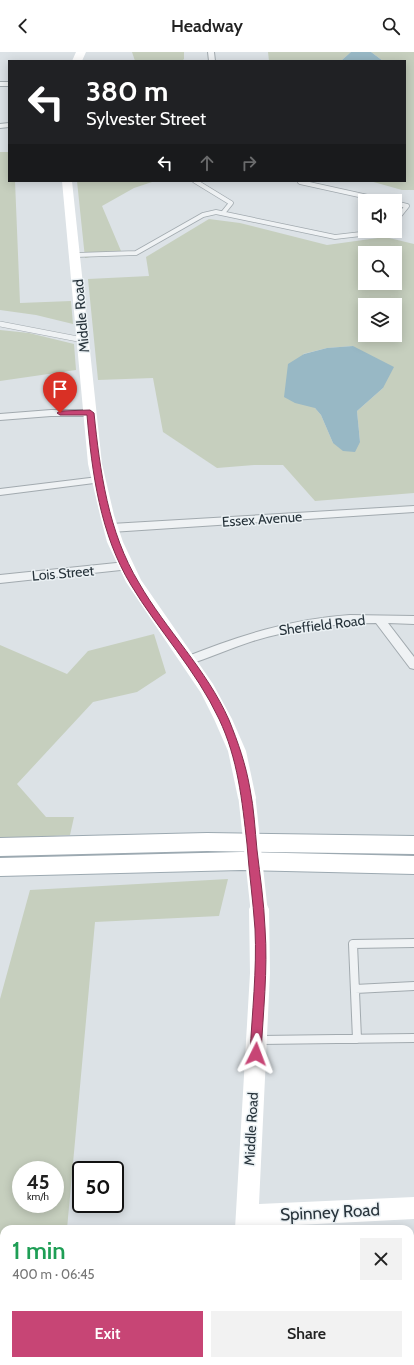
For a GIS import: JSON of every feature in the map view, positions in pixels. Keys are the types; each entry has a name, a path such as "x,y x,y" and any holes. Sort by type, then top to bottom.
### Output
{"main road":[{"name":"Middle Road","path":"67,182 76,256 90,413 98,480 115,542 144,600 207,689 230,732 242,771 247,798 259,909 260,973 246,1222"},
{"path":"0,847 104,843 296,841 414,845"},
{"path":"0,867 119,863 233,862 414,865"},
{"name":"Spinney Road","path":"246,1222 414,1208"}],"street":[{"path":"0,417 51,413 90,413"},
{"path":"0,492 98,480"},
{"name":"Essex Avenue","path":"111,528 414,509"},
{"name":"Lois Street","path":"0,579 126,566"},
{"path":"379,619 414,665"},
{"name":"Sheffield Road","path":"187,661 226,645 286,628 318,623 379,619 414,620"}],"lane":[{"path":"197,182 231,203 223,213"},
{"path":"300,182 358,195"},
{"path":"402,205 407,206 402,212"},
{"path":"76,256 136,253 203,215 216,212 335,237 358,234"},
{"path":"0,324 83,340"},
{"path":"357,1039 353,944 414,943"},
{"path":"355,989 414,986"},
{"path":"256,1040 414,1038"}],"green space":[{"path":"132,52 184,52 183,60 135,60"},
{"path":"268,52 351,52 342,60 269,60"},
{"path":"371,52 414,52 414,190 402,190 374,182 406,182 406,60 382,60"},
{"path":"0,152 8,152 8,182 15,182 20,303 71,301 73,324 36,315 0,310"},
{"path":"77,182 152,182 134,188 102,206 121,251 85,258"},
{"path":"209,219 240,223 327,245 378,238 389,238 414,244 414,493 315,501 283,465 254,465 217,468 163,432 153,378 98,380 88,279 149,276 146,257","holes":["353,346 383,388 357,411 360,442 333,443 321,415 315,408 303,354 327,348"]},
{"path":"0,330 29,333 74,344 76,370 0,381"},
{"path":"154,634 166,673 137,692 93,702 17,784 46,817 74,817 70,835 0,839 0,645 67,674 88,651"},
{"path":"228,879 219,916 95,922 67,1225 0,1225 0,999 30,890"}],"water":[{"path":"351,52 371,52 382,60 342,60"},
{"path":"353,346 394,367 383,388 357,411 360,442 355,452 343,451 333,443 321,415 315,408 295,403 284,397 288,364 304,354 327,348"}],"route":[{"path":"60,413 90,413 95,464 100,489 106,515 120,555 144,600 207,689 230,732 237,752 246,789 259,909 261,951 256,1054"}]}
